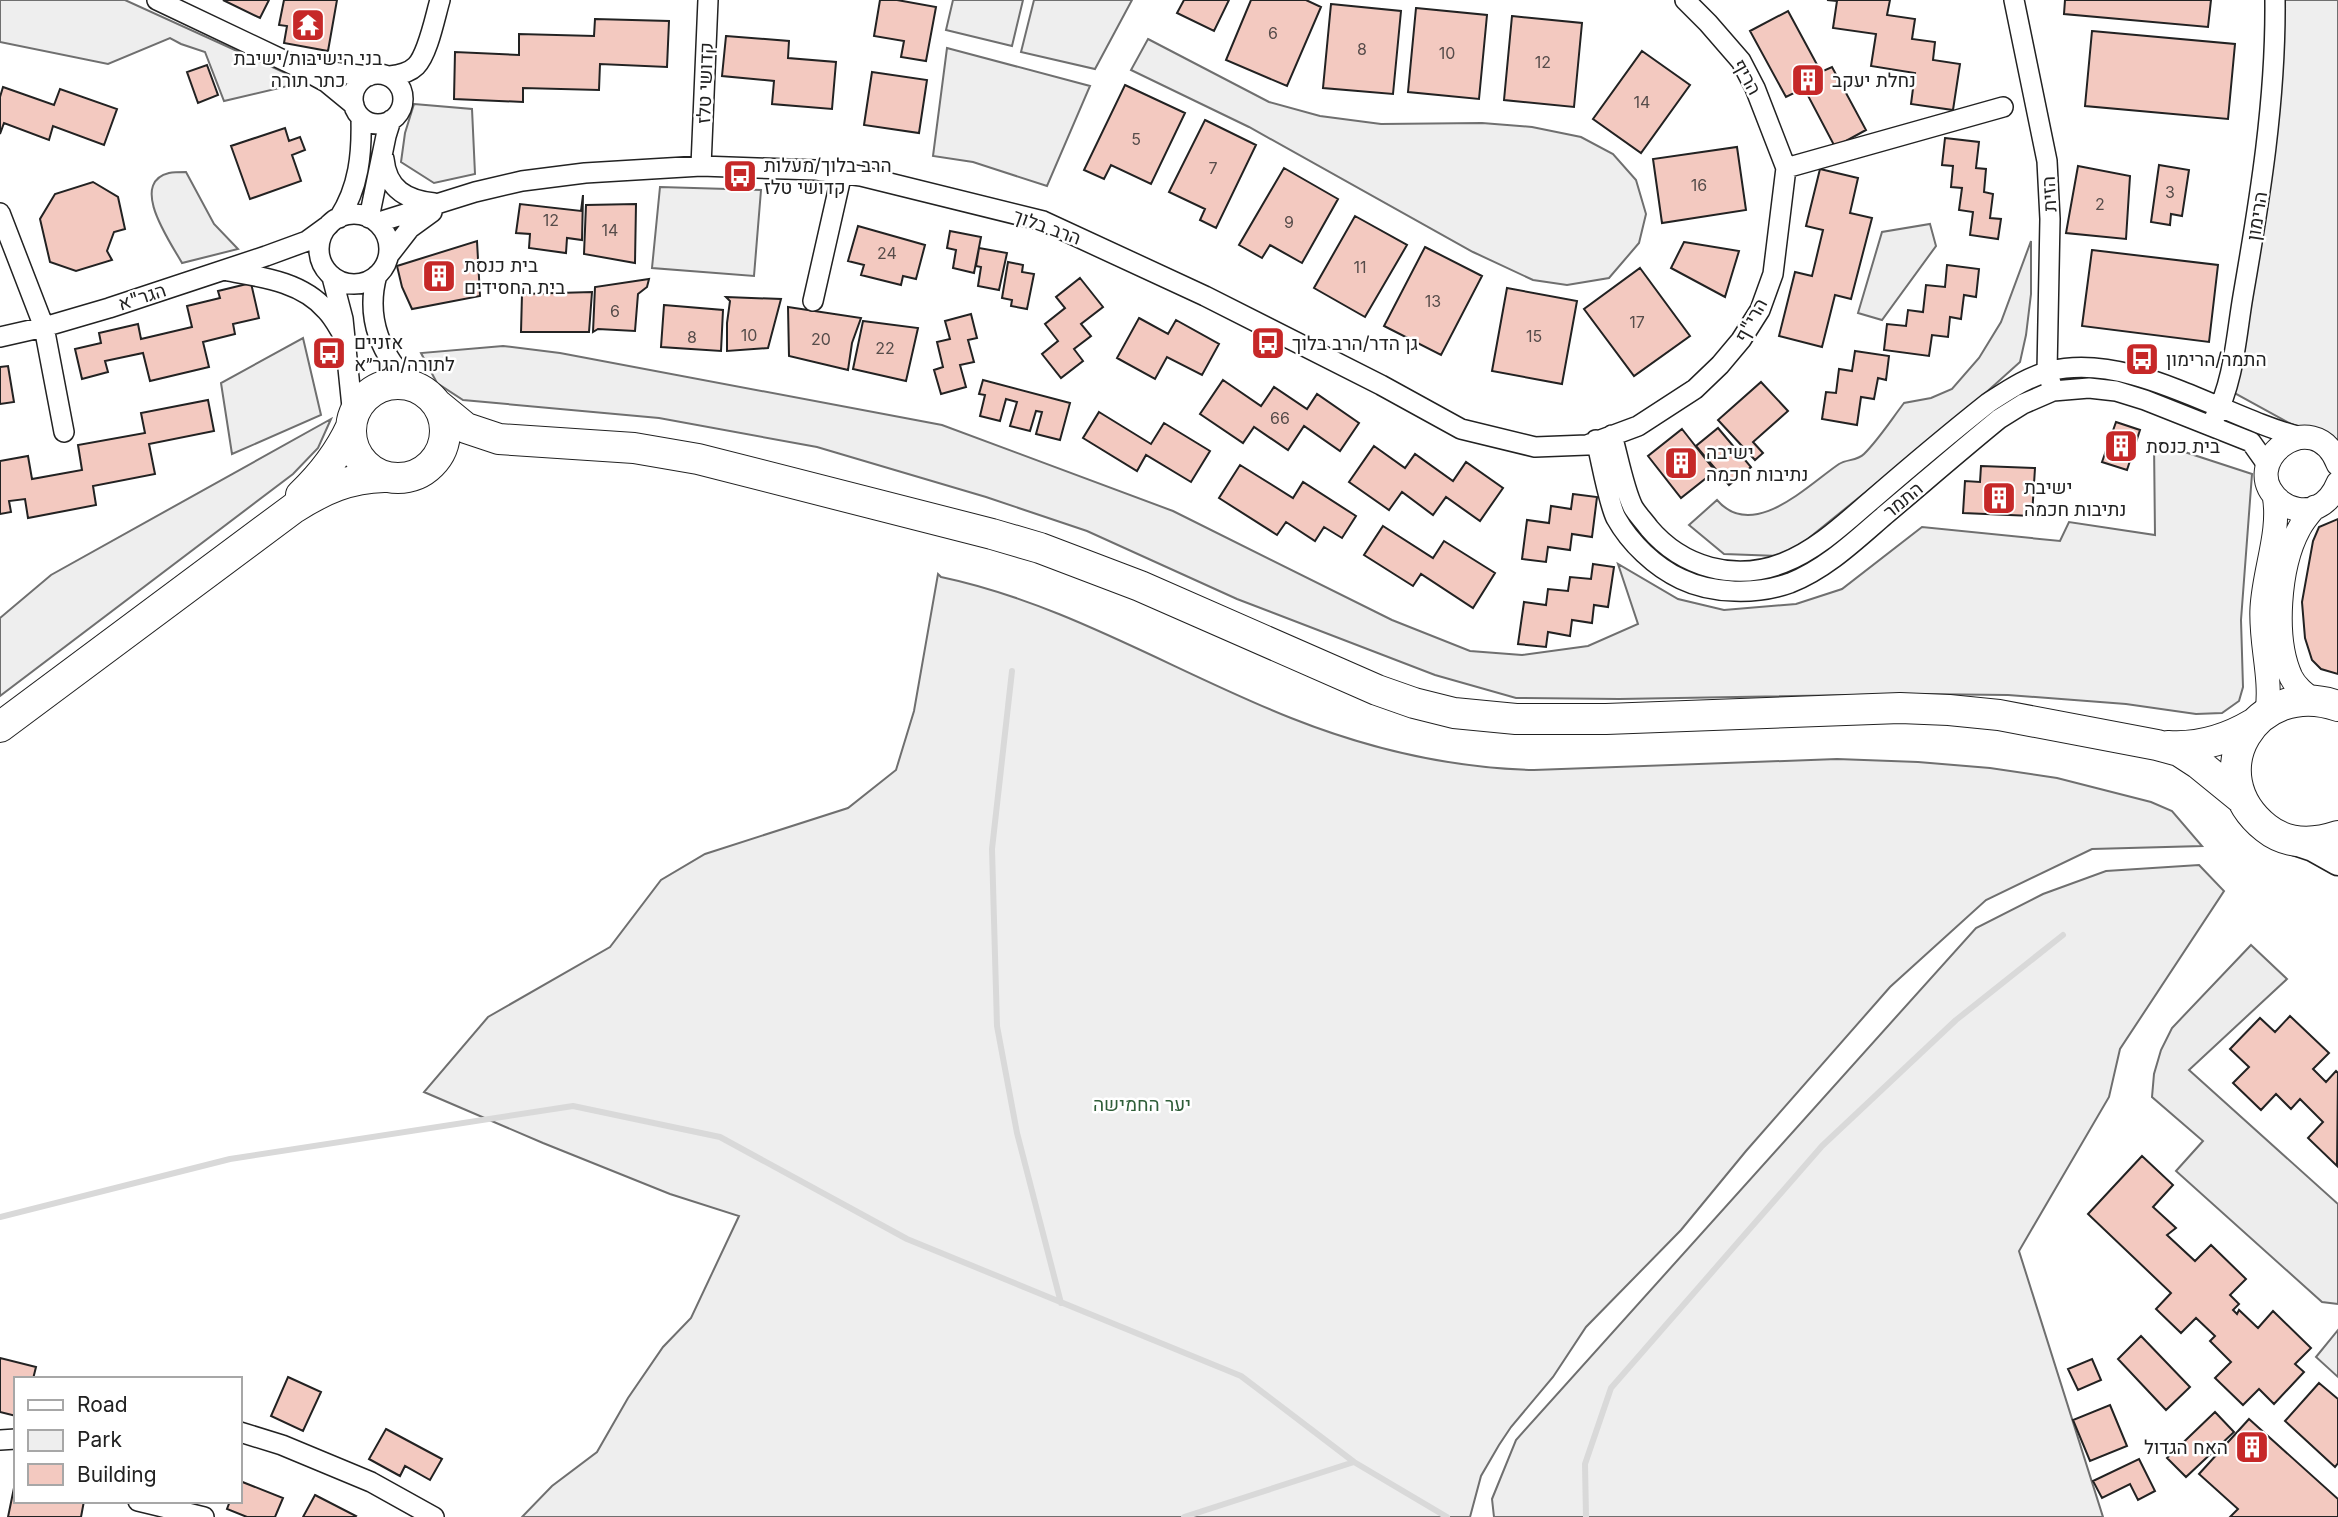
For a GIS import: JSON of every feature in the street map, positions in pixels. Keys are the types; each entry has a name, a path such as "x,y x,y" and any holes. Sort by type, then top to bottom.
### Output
{"main road":[{"path":"274,523 319,478 344,441 359,404 370,393 383,386 413,386 427,394 466,428 480,434 522,441 634,448 698,460 1004,537 1140,586 1414,704 1454,713 1516,719 1606,719 1900,708 1949,709 1999,715 2179,751 2242,799"},
{"path":"430,467 439,456 446,431 438,405"},
{"path":"352,422 352,443 358,458 384,477"},
{"path":"0,727 294,508 331,486 362,478 401,479 416,475 454,452 522,441"},
{"path":"2157,745 2202,745 2232,737 2284,703 2325,703"},
{"path":"2260,718 2242,741 2236,760 2236,780 2242,799 2254,819 2273,834 2313,848 2338,862"},
{"path":"2295,842 2316,842 2338,836"}],"street":[{"path":"157,0 326,82 357,111 376,123 391,120 397,115 403,101 400,86 390,76"},
{"path":"300,68 369,76 405,74 417,66 440,0"},
{"name":"קדושי טלז","path":"701,166 708,0"},
{"name":"הריף","path":"1685,0 1709,23 1741,61 1755,88 1786,168"},
{"name":"הזית","path":"2014,0 2047,160 2050,219 2047,372 2053,391"},
{"name":"הרימון","path":"2210,426 2227,389 2267,144 2275,0"},
{"path":"352,422 341,303 332,277 320,257 319,245 323,233 348,204 359,167 357,111 353,98 358,85 369,76"},
{"path":"1786,168 2003,107"},
{"path":"374,220 383,149 391,120"},
{"path":"383,149 386,172 399,193 424,202 439,203"},
{"name":"הרב בלוך","path":"374,220 522,181 573,175 701,166 842,173 1043,221 1205,296 1381,385 1461,429 1535,447 1587,445 1638,425"},
{"name":"הרי\"ף","path":"1638,425 1695,388 1720,365 1741,340 1760,310 1773,274 1786,168"},
{"path":"813,301 842,173"},
{"name":"הרב בלוך","path":"389,255 410,228 458,197"},
{"path":"0,213 44,327 64,432"},
{"path":"332,277 353,284 365,282 383,270 389,255 389,243 374,220 356,214 334,222"},
{"name":"הגר\"א","path":"0,337 44,327 281,251 307,241 334,222"},
{"name":"הגר\"א","path":"281,251 294,250 320,257"},
{"path":"224,270 270,278 304,292 326,310 345,338"},
{"path":"377,275 372,293 375,326 387,357 413,386"},
{"name":"התמר","path":"1604,438 1633,507 1660,540 1678,555 1702,566 1728,570 1782,564 1808,550 1836,531 1988,403 2014,386 2047,372 2090,367 2120,371 2151,380 2277,431 2301,437"},
{"name":"התמר","path":"1604,438 1615,516 1645,555 1667,573 1696,586 1727,590 1759,590 1789,583 1819,568 1848,547 1999,419 2023,404 2053,391 2089,388 2116,391 2145,400 2251,442 2268,466"},
{"path":"2330,496 2294,509 2274,495 2268,484 2268,466 2273,453 2282,444 2301,437 2315,439 2326,445 2337,458"},
{"path":"2260,718 2270,691 2262,636 2262,611 2267,562 2277,522 2274,495"},
{"path":"2325,703 2299,689 2291,676 2284,657 2281,611 2286,566 2298,530 2330,496"},
{"path":"242,1433 282,1445 371,1482 434,1517"},
{"path":"146,1503 204,1517"}],"green space":[{"path":"0,0 125,0 305,82 224,101 205,52 170,38 108,64 0,42"},
{"path":"953,0 1023,0 1012,46 946,30"},
{"path":"1034,0 1132,0 1095,69 1021,52"},
{"path":"2275,0 2338,0 2338,440 2291,424 2227,389"},
{"path":"1148,39 1269,102 1320,116 1381,124 1482,123 1532,127 1581,137 1613,154 1636,180 1646,214 1639,243 1609,278 1567,285 1533,280 1473,252 1249,127 1131,70"},
{"path":"947,48 1090,86 1047,186 973,162 933,156"},
{"path":"414,104 472,109 475,174 434,183 401,162 405,133"},
{"path":"186,172 214,224 238,249 182,263 156,214 152,188 157,179 169,173"},
{"path":"660,187 761,190 754,276 652,268"},
{"path":"1930,224 1936,246 1882,320 1858,313 1882,232"},
{"path":"2031,241 2031,294 2020,362 1961,415 1804,542 1779,556 1724,554 1689,525 1717,500 1731,511 1747,515 1763,513 1780,506 1839,464 1864,454 1904,403 1931,398 1952,389 1979,358 2001,322"},
{"path":"303,338 321,415 232,454 221,383"},
{"path":"503,346 560,353 942,425 1173,511 1392,620 1470,651 1522,655 1588,646 1638,624 1618,564 1678,599 1724,610 1796,604 1842,589 1922,527 2060,541 2069,522 2155,535 2154,442 2252,474 2241,620 2243,687 2239,701 2222,713 2196,714 2126,704 2008,695 1516,698 1435,675 1237,599 1087,531 986,497 817,447 659,418 463,400 437,383 421,353"},
{"path":"331,419 318,448 293,474 0,696 0,618 51,575"},
{"name":"יער החמישה","path":"938,574 1076,621 1291,718 1350,739 1411,755 1472,765 1534,770 1837,759 1990,768 2057,778 2151,802 2172,811 2202,846 2092,849 1986,900 1890,987 1746,1151 1681,1230 1586,1327 1553,1377 1499,1445 1481,1476 1470,1517 522,1517 552,1486 597,1452 628,1398 663,1347 691,1318 739,1216 670,1194 424,1092 488,1017 610,947 661,880 705,854 848,808 896,770 914,711"},
{"path":"2199,865 2224,891 2120,1049 2109,1097 2019,1251 2103,1517 1494,1517 1492,1499 1516,1440 1976,928 2043,894 2106,871"},
{"path":"2338,1330 2338,1377 2316,1357"}],"shaded area":[{"path":"2251,945 2287,979 2189,1070 2338,1204 2338,1304 2322,1302 2176,1171 2203,1141 2152,1097 2154,1074 2161,1050 2172,1028"}],"building":[{"path":"223,0 269,0 260,18"},
{"name":"בני הישיבות/ישיבת כתר תורה","path":"284,0 337,0 328,51 284,43 287,26 279,25"},
{"path":"880,0 897,0 936,7 926,61 901,57 904,41 874,36"},
{"path":"1184,0 1229,0 1214,31 1177,13"},
{"path":"1251,0 1306,0 1321,7 1287,86 1226,60"},
{"path":"1827,0 1890,0 1887,15 1915,19 1912,39 1935,42 1933,60 1960,64 1953,110 1911,104 1915,73 1871,66 1876,34 1833,28 1837,1"},
{"path":"2065,0 2211,0 2208,27 2064,14"},
{"path":"1331,4 1401,11 1393,94 1323,88"},
{"path":"1416,8 1487,15 1479,99 1408,92"},
{"name":"נחלת יעקב","path":"1788,11 1821,72 1832,67 1866,130 1835,147 1804,88 1786,97 1750,31"},
{"path":"1512,16 1582,23 1574,107 1504,100"},
{"path":"595,19 669,21 667,67 600,64 599,90 523,88 523,102 454,99 455,52 519,55 519,34 594,36"},
{"path":"2092,31 2235,44 2228,119 2085,106"},
{"path":"726,36 789,41 788,58 836,62 832,109 772,104 774,81 722,76"},
{"path":"1642,51 1690,85 1641,153 1593,119"},
{"path":"207,65 218,95 198,103 187,72"},
{"path":"872,72 927,80 919,133 864,125"},
{"path":"1125,85 1185,113 1151,184 1111,165 1104,179 1084,170"},
{"path":"3,87 54,105 60,89 117,109 104,145 53,126 49,140 4,123 0,134 0,97"},
{"path":"1205,120 1256,145 1216,228 1200,220 1205,209 1169,192"},
{"path":"285,128 289,141 300,137 305,150 292,155 301,181 250,199 231,146"},
{"path":"1945,138 1979,142 1976,168 1986,169 1984,192 1993,194 1990,218 2001,219 1998,239 1970,235 1973,212 1959,210 1962,188 1951,187 1953,166 1942,165"},
{"path":"1737,147 1746,210 1662,223 1653,159"},
{"path":"2159,165 2189,170 2182,216 2171,214 2170,225 2151,222"},
{"path":"2078,166 2130,176 2126,239 2066,233"},
{"path":"1284,168 1338,199 1302,263 1270,245 1262,258 1239,245"},
{"path":"1820,169 1858,178 1850,213 1872,218 1851,299 1835,295 1822,347 1779,336 1795,272 1812,276 1823,230 1806,226"},
{"path":"93,182 118,197 125,229 114,232 107,251 112,260 76,271 50,262 40,219 55,194"},
{"path":"583,195 582,240 567,238 566,253 529,248 530,234 516,233 520,204 581,211"},
{"path":"636,204 635,263 584,254 586,205"},
{"path":"1355,216 1407,245 1365,317 1314,288"},
{"path":"858,226 925,245 916,279 903,276 901,285 861,275 864,265 848,261"},
{"path":"950,231 981,237 974,273 953,268 956,250 947,248"},
{"name":"בית כנסת בית החסידים","path":"477,241 480,296 412,309 402,287 397,266"},
{"path":"1684,242 1739,251 1725,297 1671,268"},
{"path":"1425,247 1482,276 1441,355 1384,326"},
{"path":"979,248 1007,253 999,290 978,286 981,267 976,266"},
{"path":"2092,250 2218,265 2209,342 2082,326"},
{"path":"1008,262 1023,265 1022,272 1034,274 1027,309 1011,306 1012,300 1002,298"},
{"path":"1947,265 1979,269 1976,297 1964,295 1961,319 1950,317 1948,337 1932,335 1929,356 1884,350 1887,324 1906,326 1908,310 1923,312 1926,285 1945,287"},
{"path":"1640,268 1690,336 1634,376 1584,309"},
{"path":"1080,278 1103,307 1081,324 1091,336 1074,349 1083,361 1061,378 1042,354 1058,341 1045,324 1065,308 1056,297"},
{"path":"649,279 647,287 638,294 635,331 598,329 593,332 595,287"},
{"path":"251,283 259,318 233,324 235,334 203,342 209,367 150,381 143,353 105,361 108,372 82,379 75,349 101,343 99,333 138,324 141,339 192,327 187,306 220,298 218,291"},
{"path":"1507,288 1577,301 1562,384 1492,371"},
{"path":"592,292 589,332 521,332 522,294"},
{"path":"726,297 781,299 768,348 727,351 730,301"},
{"path":"664,305 723,310 721,351 661,347"},
{"path":"788,307 861,318 852,343 848,370 789,356"},
{"path":"971,314 977,338 968,340 974,362 960,365 966,387 941,394 934,370 943,367 937,342 950,339 945,321"},
{"path":"1139,318 1168,334 1176,320 1219,344 1202,375 1167,357 1155,379 1117,358"},
{"path":"863,321 918,328 906,381 853,369"},
{"path":"1855,351 1889,356 1886,380 1878,378 1874,399 1861,397 1857,425 1822,419 1826,392 1836,393 1839,369 1852,371"},
{"path":"8,366 14,402 0,404 0,367"},
{"path":"983,380 1070,403 1060,440 1036,434 1042,412 1036,411 1030,431 1010,426 1017,402 1006,399 1000,421 980,416 985,395 979,394"},
{"path":"1223,380 1261,406 1274,387 1307,409 1317,394 1359,423 1340,451 1304,426 1288,450 1254,427 1243,443 1200,414"},
{"path":"1761,382 1788,411 1753,442 1763,453 1755,460 1718,420"},
{"path":"208,400 214,431 149,444 155,474 93,486 96,505 28,518 25,499 9,501 11,512 0,514 0,461 28,456 32,479 82,470 78,445 145,433 141,413"},
{"path":"1099,412 1151,444 1164,423 1210,451 1191,482 1146,455 1137,471 1083,438"},
{"name":"בית כנסת","path":"2116,422 2140,430 2127,470 2102,462"},
{"path":"1718,428 1751,467 1729,485 1696,446"},
{"name":"ישיבה נתיבות חכמה","path":"1682,429 1715,471 1681,498 1648,456"},
{"path":"1374,446 1405,468 1415,454 1453,481 1466,462 1503,488 1480,521 1446,497 1433,515 1402,492 1389,510 1349,482"},
{"path":"1240,465 1293,498 1303,482 1356,516 1342,538 1324,527 1315,541 1286,522 1277,535 1219,498"},
{"name":"ישיבת נתיבות חכמה","path":"1981,466 2035,468 2032,516 1963,513 1965,481 1980,482"},
{"path":"1573,494 1597,497 1592,537 1572,534 1570,550 1548,547 1546,562 1522,559 1527,520 1549,523 1551,506 1571,509"},
{"path":"2338,519 2338,674 2321,669 2312,660 2305,638 2302,602 2313,541 2319,527"},
{"path":"1383,526 1433,558 1444,541 1495,573 1473,608 1421,574 1413,586 1364,555"},
{"path":"1593,564 1614,567 1608,607 1594,605 1592,623 1572,620 1570,636 1548,632 1546,647 1518,644 1524,602 1546,605 1548,589 1568,591 1570,577 1591,579"},
{"path":"2290,1016 2329,1053 2313,1069 2326,1082 2336,1071 2338,1073 2337,1166 2308,1138 2323,1122 2300,1099 2291,1109 2276,1094 2261,1110 2233,1083 2249,1067 2230,1049 2260,1018 2275,1032"},
{"path":"2142,1156 2173,1185 2153,1207 2176,1228 2167,1235 2195,1261 2211,1245 2246,1279 2230,1295 2239,1304 2233,1310 2237,1314 2239,1310 2258,1328 2273,1311 2311,1348 2295,1364 2304,1372 2274,1404 2259,1389 2243,1405 2215,1378 2231,1362 2210,1341 2215,1336 2196,1318 2181,1333 2156,1309 2171,1293 2088,1214"},
{"path":"2141,1336 2190,1387 2166,1410 2118,1359"},
{"path":"0,1358 36,1367 34,1377 14,1377 14,1416 0,1412"},
{"path":"2092,1359 2101,1380 2078,1390 2068,1369"},
{"path":"288,1377 321,1392 303,1431 271,1416"},
{"path":"2319,1383 2338,1399 2338,1463 2335,1467 2285,1421"},
{"path":"2110,1405 2127,1446 2090,1461 2073,1420"},
{"path":"2215,1412 2234,1432 2186,1477 2167,1458"},
{"name":"האח הגדול","path":"2249,1419 2338,1499 2338,1517 2230,1517 2238,1509 2199,1474"},
{"path":"386,1429 442,1459 430,1480 405,1466 400,1476 369,1459"},
{"path":"2139,1459 2155,1491 2138,1500 2130,1484 2102,1498 2093,1481"},
{"path":"242,1482 283,1498 275,1517 247,1517 227,1509 229,1503 242,1503"},
{"path":"14,1488 14,1503 84,1503 81,1517 8,1517"},
{"path":"315,1495 356,1516 303,1517"}],"waterway":[{"path":"1012,671 992,849 997,1026 1017,1133 1061,1303"},
{"path":"1586,1517 1585,1464 1611,1388 1822,1146 1956,1020 2063,935"},
{"path":"0,1217 230,1159 573,1106 720,1137 907,1239 1241,1376 1354,1462 1447,1517"},
{"path":"1184,1517 1354,1462"}],"place":[{"name":"בני הישיבות/ישיבת כתר תורה","path":"308,25"},
{"name":"נחלת יעקב","path":"1808,80"},
{"name":"הרב בלוך/מעלות קדושי טלז","path":"740,176"},
{"name":"בית כנסת בית החסידים","path":"439,276"},
{"name":"גן הדר/הרב בלוך","path":"1268,343"},
{"name":"אזניים לתורה/הגר״א","path":"329,353"},
{"name":"התמר/הרימון","path":"2142,359"},
{"name":"בית כנסת","path":"2121,446"},
{"name":"ישיבה נתיבות חכמה","path":"1681,463"},
{"name":"ישיבת נתיבות חכמה","path":"1999,498"},
{"name":"האח הגדול","path":"2252,1447"}]}
